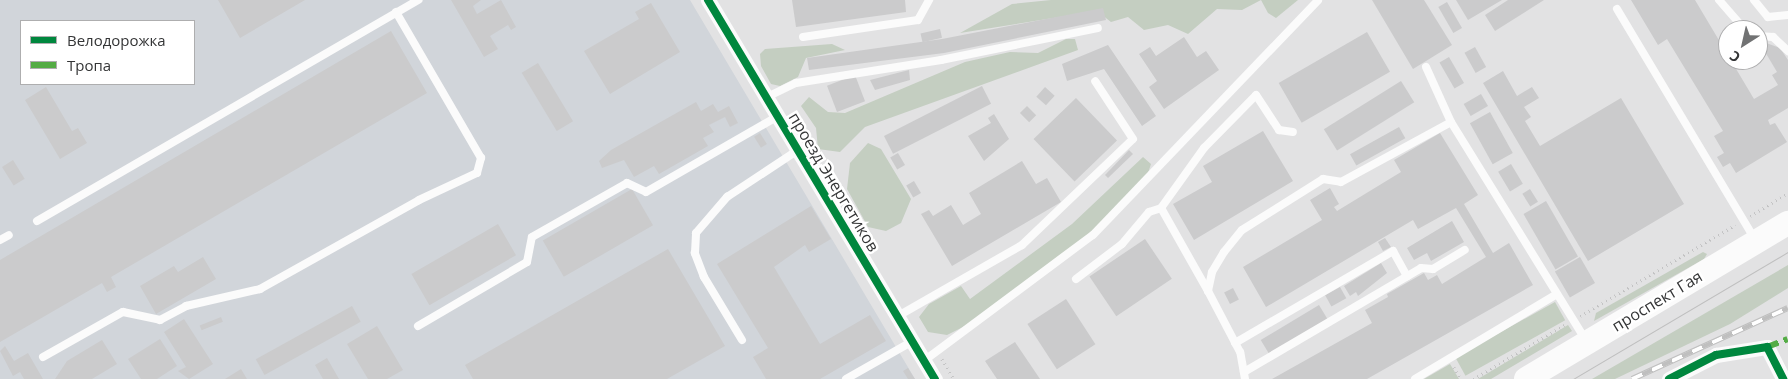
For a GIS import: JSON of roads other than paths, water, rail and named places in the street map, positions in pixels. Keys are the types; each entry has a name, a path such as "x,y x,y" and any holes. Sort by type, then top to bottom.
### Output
{"main road":[{"name":"проспект Гая","path":"1526,379 1788,223"}],"street":[{"name":"проезд Энергетиков","path":"708,0 935,379"},
{"path":"1669,379 1716,355 1767,348 1783,379"}],"lane":[{"path":"37,221 419,0"},
{"path":"803,37 918,20 929,0"},
{"path":"925,360 1093,235 1318,0"},
{"path":"1719,0 1736,20"},
{"path":"1754,0 1768,17 1788,15"},
{"path":"1617,9 1756,242"},
{"path":"43,357 124,312 160,320 186,306 260,289 419,200 477,173 481,158 396,12"},
{"path":"767,97 796,82 941,60 1098,28"},
{"path":"1768,37 1773,37 1788,51"},
{"path":"1426,67 1451,122 1587,343"},
{"path":"898,316 1022,245 1133,138 1095,81"},
{"path":"1076,279 1122,244 1149,212 1161,208 1204,148 1256,95 1279,130 1293,132"},
{"path":"418,326 527,262 532,237 627,183 646,192 778,116"},
{"path":"1208,291 1212,272 1242,230 1323,180 1341,182 1451,122"},
{"path":"742,340 704,277 695,253 696,233 727,197 798,150"},
{"path":"1161,208 1235,343 1245,376 1407,276 1421,268 1433,269 1465,250"},
{"path":"0,240 10,235"},
{"path":"1235,343 1392,251 1407,276"},
{"path":"1415,379 1557,294"},
{"path":"846,379 913,341"}],"tram line":[{"path":"1573,379 1788,252"}],"railway":[{"path":"1632,379 1788,308"}]}
